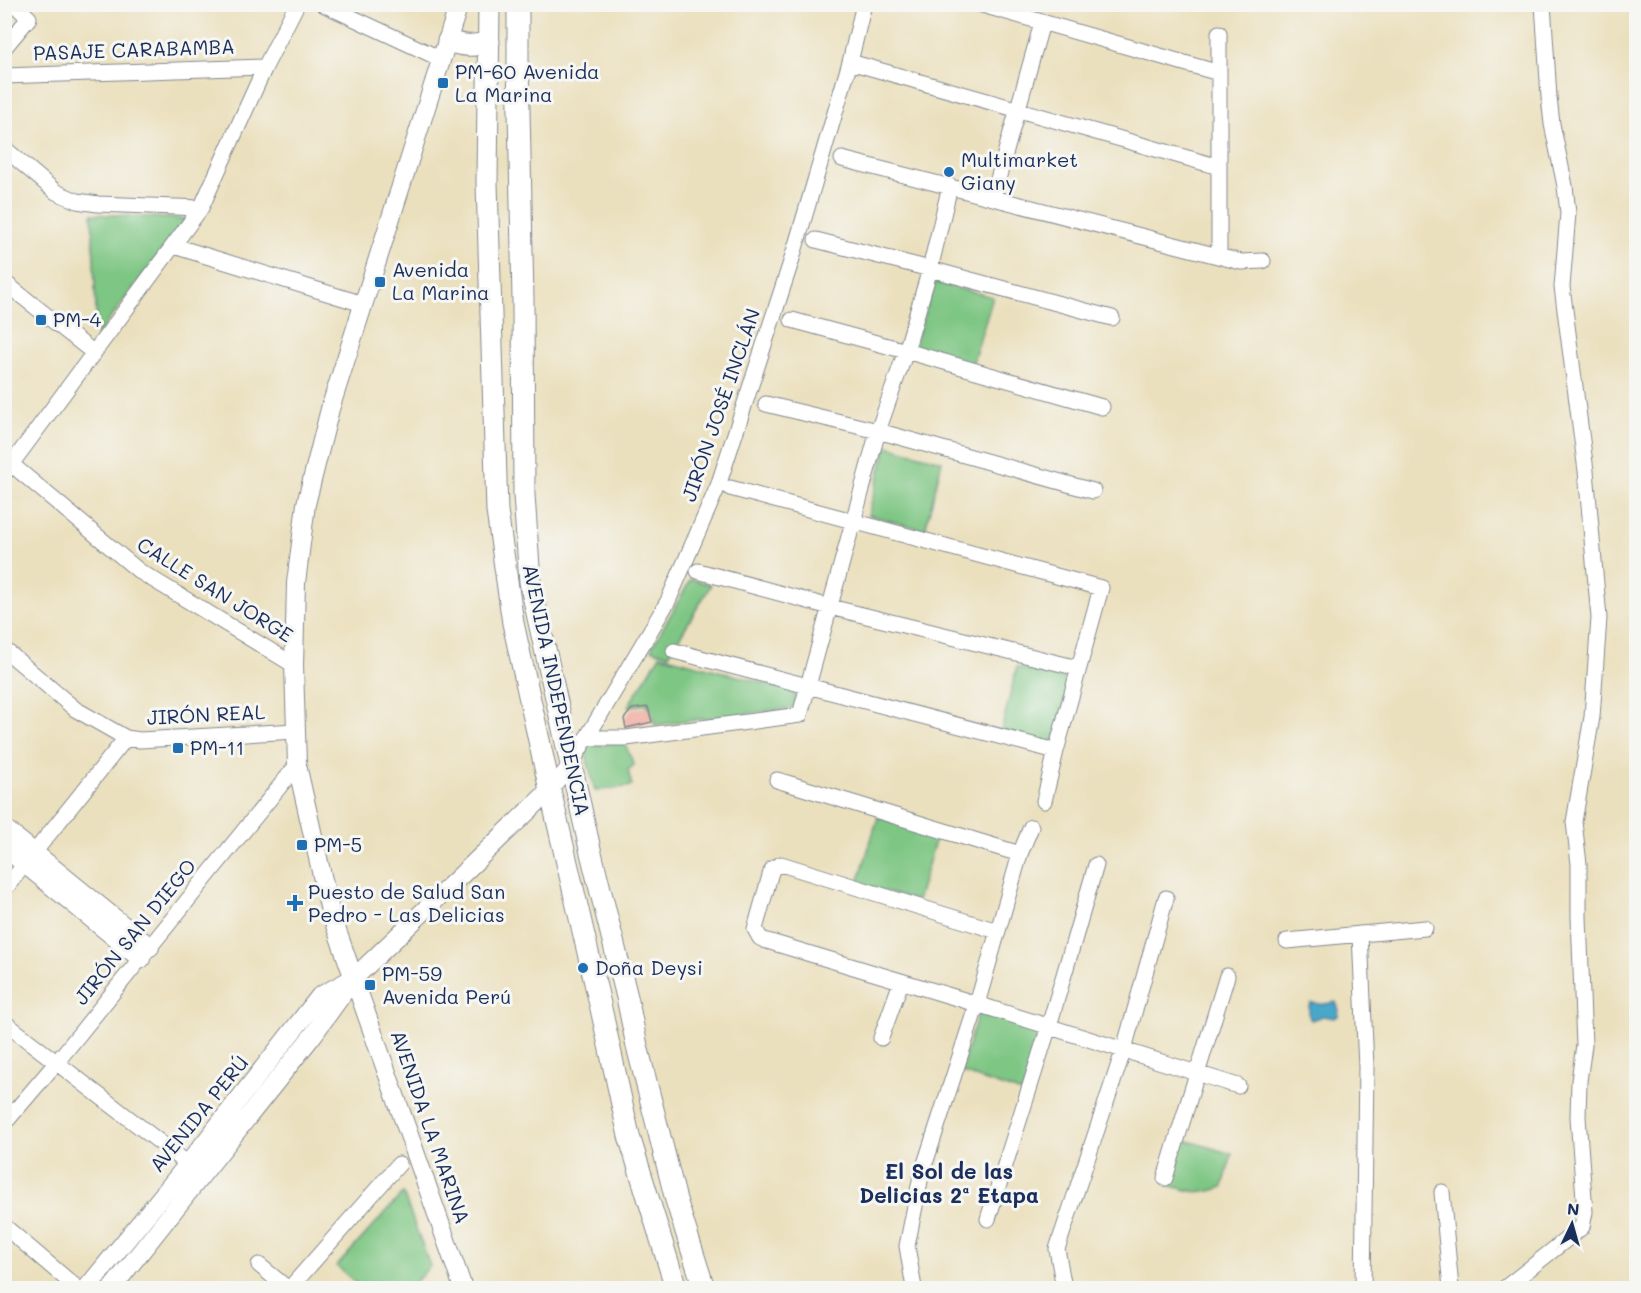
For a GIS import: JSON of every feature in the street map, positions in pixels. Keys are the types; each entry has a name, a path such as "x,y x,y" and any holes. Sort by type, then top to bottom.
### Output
{"main road":[{"name":"AVENIDA INDEPENDENCIA","path":"489,4 487,183 497,511 513,623 629,1136 676,1288"},
{"name":"AVENIDA INDEPENDENCIA","path":"518,4 524,495 530,582 640,1057 681,1215 703,1283"},
{"path":"444,50 489,42"},
{"path":"490,278 523,277"},
{"path":"513,623 538,616"},
{"path":"600,1004 627,997"},
{"path":"656,1224 681,1215"},
{"path":"676,1288 703,1283"}],"street":[{"path":"4,48 29,18 14,4"},
{"path":"7,466 201,208 265,67 297,4"},
{"path":"323,4 444,50"},
{"name":"AVENIDA LA MARINA","path":"459,4 330,409 306,504 296,584 294,665 297,765 330,911 463,1288"},
{"name":"JIRÓN JOSÉ INCLÁN","path":"550,790 571,764 668,601 718,486 791,262 850,62 864,4"},
{"path":"980,4 1219,73"},
{"path":"1505,1288 1582,1227 1585,1212 1578,1118 1579,1081 1584,1045 1578,864 1574,822 1592,717 1599,618 1586,471 1562,287 1568,213 1548,98 1543,4"},
{"path":"993,197 1042,23"},
{"path":"1219,33 1219,256"},
{"path":"850,62 1219,166"},
{"name":"PASAJE CARABAMBA","path":"4,76 265,67"},
{"path":"4,148 56,192 77,201 98,204 201,208"},
{"path":"842,159 1241,262 1263,261"},
{"path":"586,738 626,738 800,715 878,431 906,351 930,269 950,186"},
{"path":"816,240 1112,318"},
{"path":"174,246 363,304"},
{"path":"4,282 94,353"},
{"path":"792,320 1102,407"},
{"path":"766,404 878,431 1093,491"},
{"name":"CALLE SAN JORGE","path":"7,466 139,571 294,665"},
{"path":"730,488 1101,588 1044,801"},
{"path":"698,571 830,607 1078,668"},
{"name":"JIRÓN REAL","path":"4,649 75,709 126,738 140,740 296,731"},
{"path":"674,651 1056,751"},
{"path":"4,890 126,738"},
{"name":"JIRÓN SAN DIEGO","path":"4,1124 146,953 297,765"},
{"path":"777,780 1020,854"},
{"name":"AVENIDA PERÚ","path":"112,1288 313,1035 354,978 550,790"},
{"path":"914,1288 908,1246 921,1176 977,1004 1020,854 1031,827"},
{"path":"4,828 31,859 146,953"},
{"path":"4,847 31,859"},
{"path":"997,930 781,864 773,868 755,929 760,938 1238,1086"},
{"path":"988,1219 1049,1026 1096,865"},
{"path":"1064,1288 1057,1249 1124,1050 1167,898"},
{"path":"1287,941 1425,928"},
{"path":"1360,934 1366,1067 1363,1288"},
{"path":"1165,1178 1227,976"},
{"name":"AVENIDA PERÚ","path":"87,1288 320,996 354,978"},
{"path":"881,1038 901,982"},
{"path":"4,1022 188,1164"},
{"path":"259,1265 288,1288 399,1164"},
{"path":"1442,1192 1451,1288"},
{"path":"162,1196 176,1207"},
{"path":"4,1226 77,1288"}],"green space":[{"path":"92,214 186,219 97,336"},
{"path":"934,282 993,297 972,365 914,348"},
{"path":"887,446 942,461 925,530 868,515"},
{"path":"691,579 711,585 669,655 651,649"},
{"path":"660,655 797,692 793,708 655,725 648,704 628,706"},
{"path":"1017,667 1070,680 1053,747 1001,731"},
{"path":"624,742 634,765 628,770 632,786 595,791 586,755 587,747"},
{"path":"878,817 937,835 917,901 858,883"},
{"path":"979,1010 1042,1031 1022,1093 960,1072"},
{"path":"1182,1139 1232,1154 1223,1187 1201,1192 1168,1185"},
{"path":"403,1193 430,1266 410,1288 361,1288 337,1266"}],"water":[{"path":"1336,1002 1339,1010 1338,1016 1334,1018 1323,1016 1311,1020 1309,1006 1311,1003"}],"building":[{"path":"648,707 652,722 626,728 624,719 632,709"}],"place":[{"name":"PM-60 Avenida La Marina","path":"443,83"},
{"name":"Multimarket Giany","path":"949,172"},
{"name":"Avenida La Marina","path":"380,282"},
{"name":"PM-4","path":"41,320"},
{"name":"PM-11","path":"178,748"},
{"name":"PM-5","path":"302,845"},
{"name":"Puesto de Salud San Pedro - Las Delicias","path":"295,903"},
{"name":"Doña Deysi","path":"583,968"},
{"name":"PM-59 Avenida Perú","path":"370,985"}],"district":[{"name":"El Sol de las Delicias 2ª Etapa","path":"949,1184"}]}
